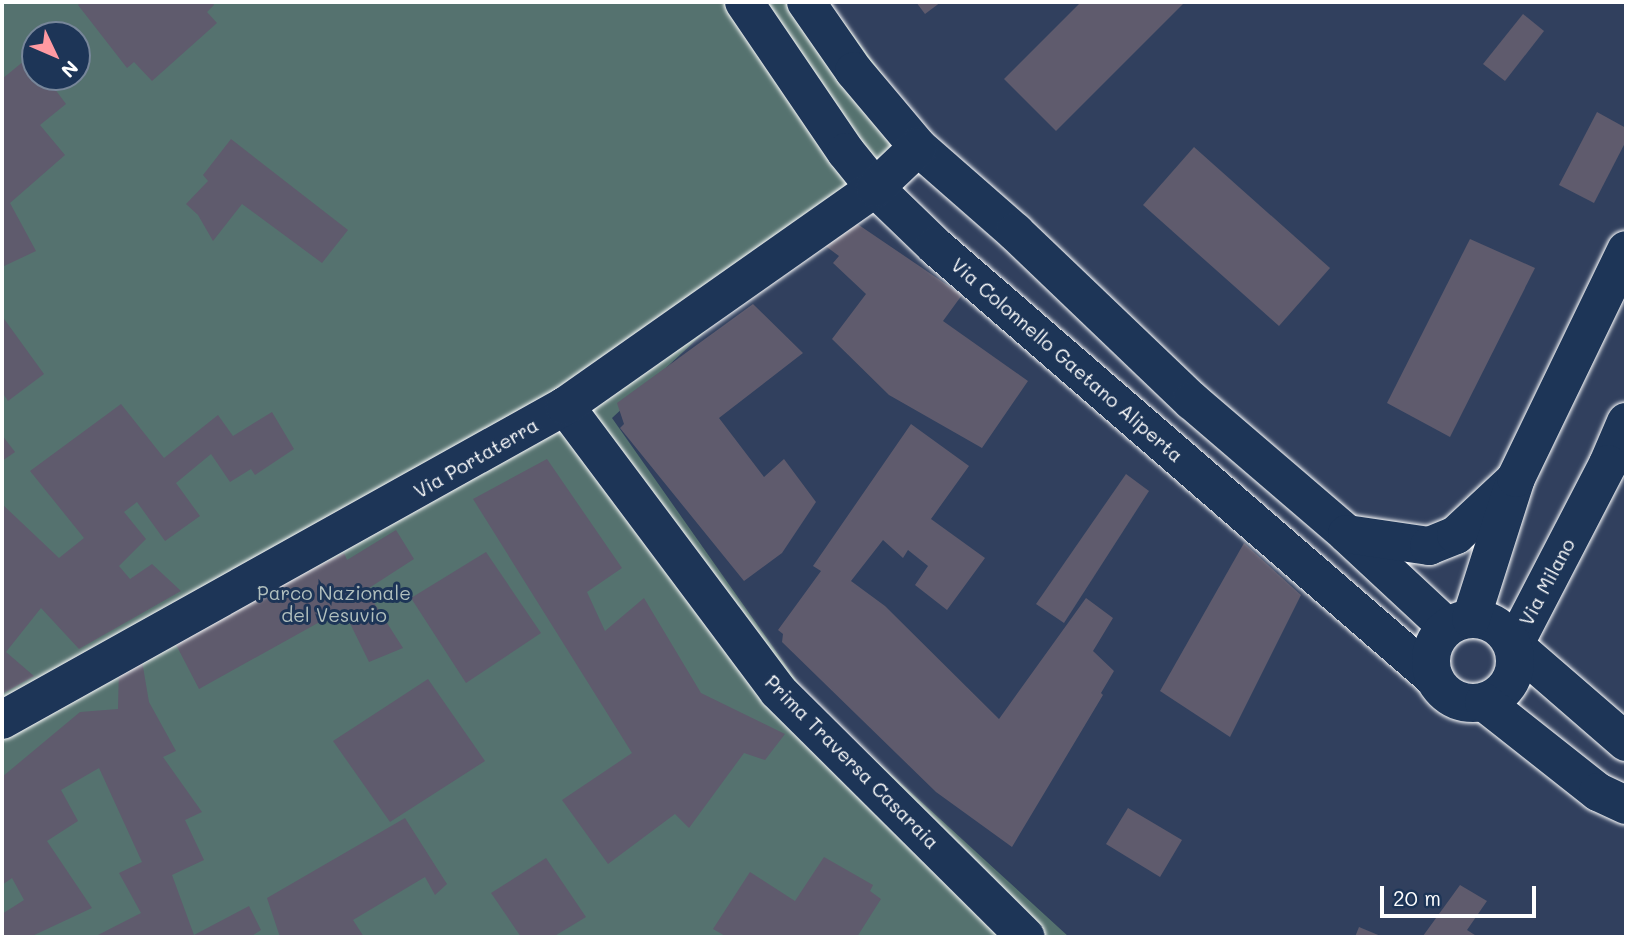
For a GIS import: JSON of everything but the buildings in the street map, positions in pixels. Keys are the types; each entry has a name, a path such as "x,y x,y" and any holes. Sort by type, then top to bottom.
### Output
{"street":[{"name":"Via Colonnello Gaetano Aliperta","path":"744,2 846,152 874,188 935,246 1434,678"},
{"path":"806,2 854,71 919,147 1015,232 1192,401 1347,534 1459,623 1497,625 1514,645 1516,658 1512,681 1495,698 1484,702 1459,702 1449,696 1434,678 1432,650 1459,623 1516,478 1626,250"},
{"name":"Via Portaterra","path":"2,720 565,407 874,188 919,147"},
{"name":"Prima Traversa Casaraia","path":"565,407 778,691 1026,937"},
{"name":"Via Milano","path":"1626,422 1608,464 1514,645 1626,742"},
{"path":"1347,534 1429,546 1456,535 1516,478"},
{"path":"1484,702 1598,792 1626,805"}],"green space":[{"name":"Parco Nazionale del Vesuvio","path":"2,2 829,2 923,129 612,418 811,701 1069,937 2,937"}]}
